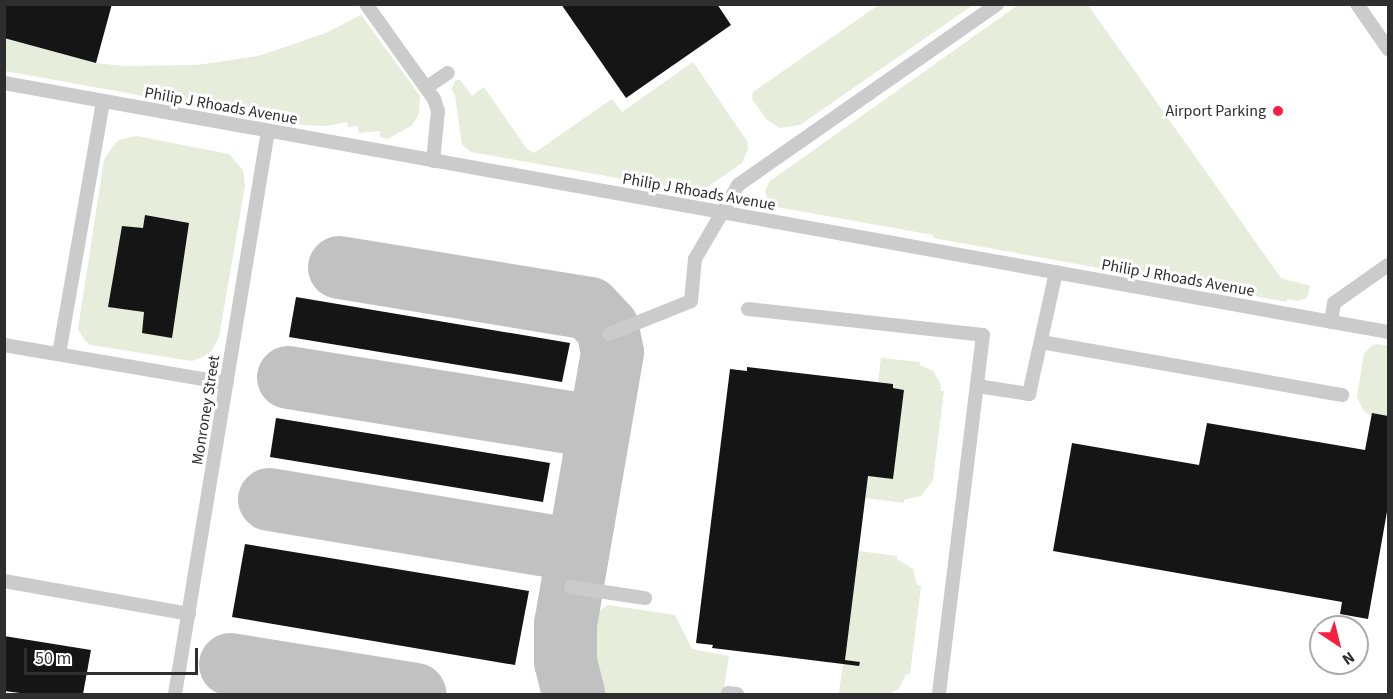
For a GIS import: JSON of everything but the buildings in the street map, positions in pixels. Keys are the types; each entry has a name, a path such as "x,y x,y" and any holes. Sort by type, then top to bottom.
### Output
{"lane":[{"path":"366,4 427,87 438,111 433,161"},
{"path":"609,334 692,300 695,259 738,185 997,4"},
{"path":"1357,4 1389,49"},
{"path":"427,87 448,73"},
{"name":"Philip J Rhoads Avenue","path":"4,83 1389,332"},
{"path":"59,354 103,102"},
{"name":"Monroney Street","path":"175,694 268,131"},
{"path":"1331,322 1334,303 1389,265"},
{"path":"977,386 1029,394 1056,273"},
{"path":"748,309 983,335 939,694"},
{"path":"1041,342 1342,395"},
{"path":"4,345 227,383"},
{"path":"4,581 189,614"},
{"path":"571,586 645,598"}],"green space":[{"path":"880,4 973,5 800,125 780,128 767,120 752,99 753,92"},
{"path":"1018,5 1088,5 1281,278 1310,286 1307,298 1298,301 1287,299 1287,302 933,238 933,235 770,204 765,191 770,181"},
{"path":"361,15 420,96 419,114 412,125 388,139 380,137 380,131 359,133 358,126 348,127 347,122 326,126 304,125 5,71 4,38 96,63 124,66 197,65 258,56 326,33"},
{"path":"693,62 747,141 748,149 742,163 706,188 684,190 471,152 462,145 455,95 451,89 456,80 460,80 472,96 484,87 527,149 534,153 612,99 622,112"},
{"path":"136,136 229,154 243,170 245,186 219,337 210,354 192,361 91,345 85,341 78,329 104,160 119,140"},
{"path":"1373,345 1388,346 1388,419 1371,416 1363,410 1357,397 1364,353"},
{"path":"881,358 920,362 920,365 933,371 940,383 941,391 944,391 933,480 921,496 904,500 904,503 865,498 868,476 893,478 904,390 893,388 893,384 878,382"},
{"path":"859,551 897,556 897,559 913,569 917,585 921,586 910,674 906,674 899,689 891,693 839,693 843,664 859,665 859,662 845,660"},
{"path":"608,605 675,615 692,649 729,656 723,694 598,694 585,650 588,626 593,615"}],"taxiway":[{"path":"339,267 589,308 607,327 612,352 565,623 565,661 573,694"},
{"path":"288,377 599,427"},
{"path":"269,499 577,550"},
{"path":"230,664 415,694"}],"place":[{"name":"Airport Parking","path":"1278,111"}]}
